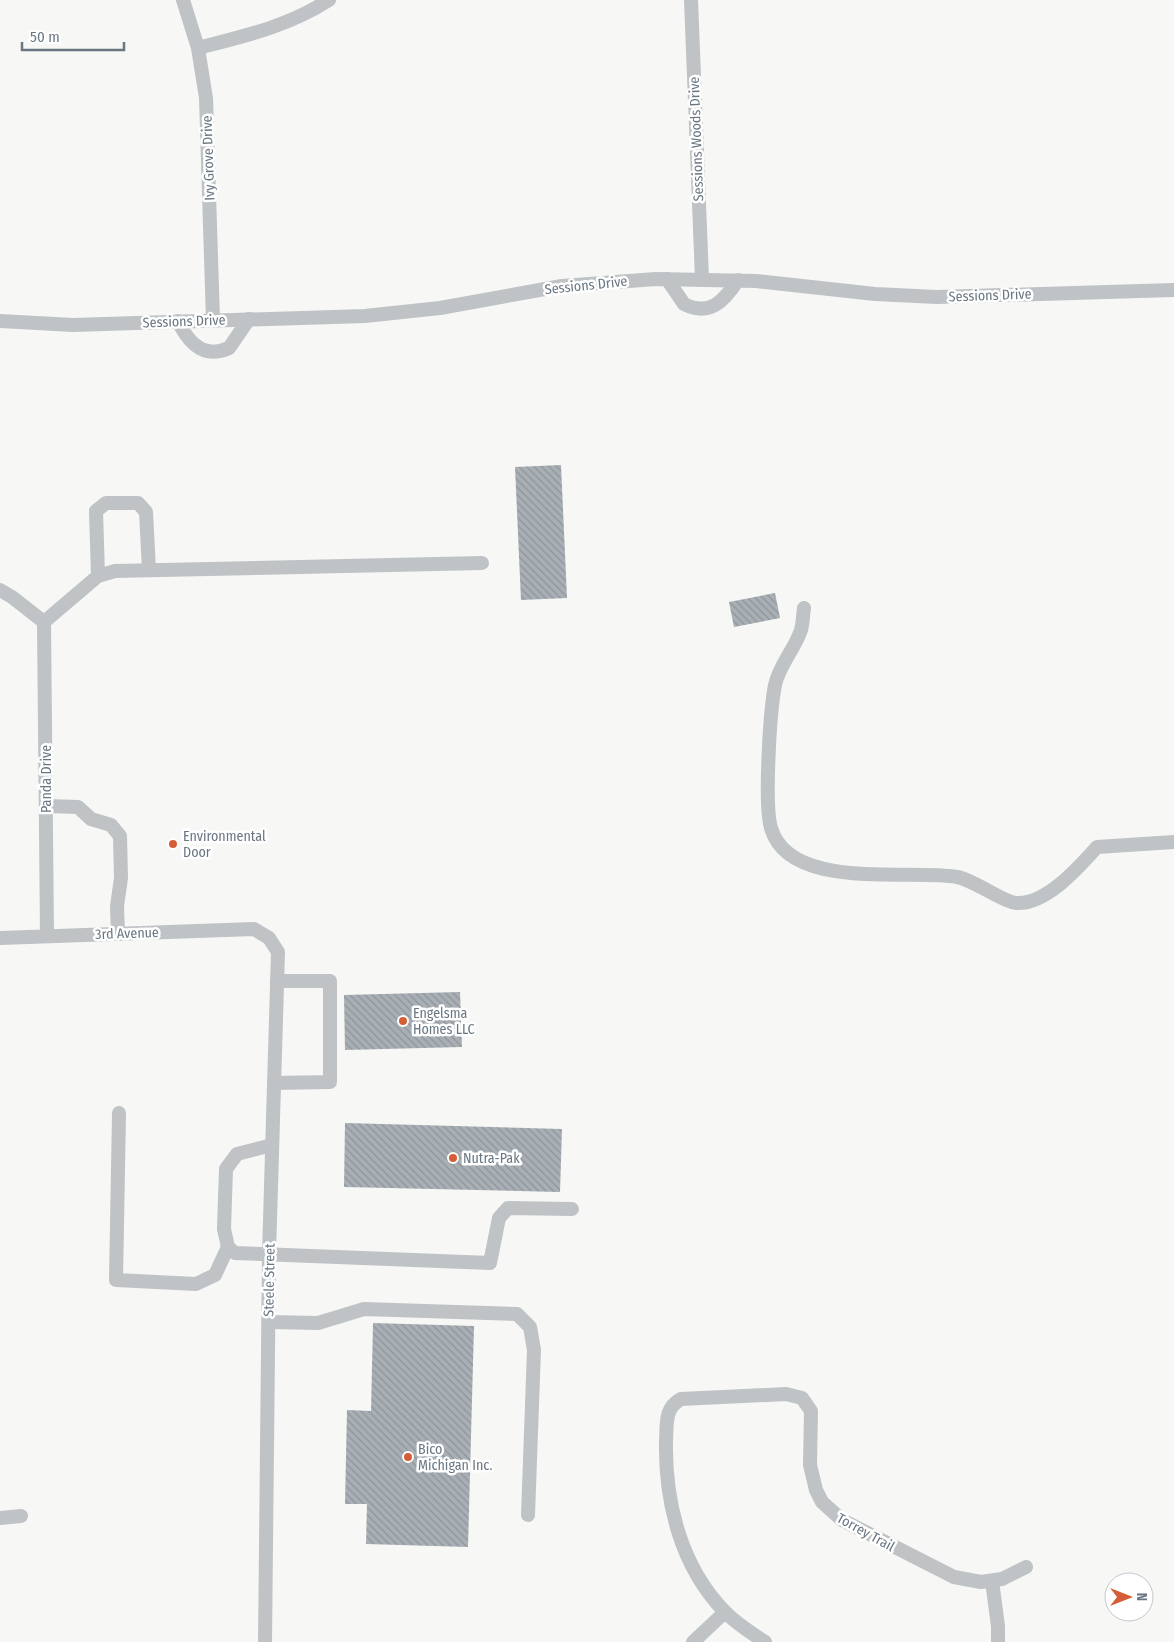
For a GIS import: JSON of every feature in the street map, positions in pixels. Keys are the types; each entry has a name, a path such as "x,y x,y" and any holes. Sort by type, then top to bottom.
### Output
{"street":[{"name":"Ivy Grove Drive","path":"183,0 198,48 206,98 213,320"},
{"path":"198,48 273,28 300,18 329,0"},
{"name":"Sessions Woods Drive","path":"691,0 702,279"},
{"path":"667,279 684,304 703,310 718,305 738,280"},
{"name":"Sessions Drive","path":"0,321 53,325 382,315 440,308 562,286 667,279 738,280 875,294 931,297 1174,290"},
{"path":"178,321 191,342 199,349 211,353 229,348 248,319"},
{"path":"98,576 96,511 106,503 138,503 146,512 149,570"},
{"path":"0,590 44,622 98,576 115,571 482,563"},
{"path":"804,608 801,631 776,684 768,804 771,829 782,847 806,865 836,871 958,877 1015,903 1041,898 1076,870 1098,847 1174,842"},
{"name":"Panda Drive","path":"44,622 47,936"},
{"path":"46,806 78,807 91,819 112,825 120,836 121,878 117,906 118,934"},
{"name":"3rd Avenue","path":"0,938 254,929"},
{"name":"Steele Street","path":"254,929 269,938 278,952 269,1254 265,1642"},
{"path":"274,1083 330,1082 330,981 277,981"},
{"path":"119,1113 116,1280 196,1284 215,1275 228,1246"},
{"path":"272,1144 237,1154 226,1169 224,1229 228,1246 236,1253 490,1263 499,1218 508,1208 572,1209"},
{"path":"269,1322 318,1323 364,1308 517,1314 530,1327 534,1350 528,1515"},
{"name":"Torrey Trail","path":"725,1612 695,1569 674,1521 666,1468 667,1418 669,1408 674,1402 681,1399 702,1396 786,1394 802,1398 807,1403 810,1411 809,1453 812,1477 816,1490 831,1512 842,1520 941,1572 970,1581 1002,1579 1026,1567"},
{"path":"0,1518 21,1516"},
{"path":"992,1581 998,1617 998,1642"},
{"path":"693,1642 725,1612 764,1642"}],"building":[{"path":"561,465 567,598 521,600 515,467"},
{"path":"775,593 780,618 734,627 729,602"},
{"name":"Engelsma Homes LLC","path":"460,992 462,1047 345,1050 344,995"},
{"name":"Nutra-Pak","path":"345,1123 562,1129 560,1192 344,1187"},
{"name":"Bico Michigan Inc.","path":"373,1323 474,1326 468,1547 366,1544 367,1504 345,1504 347,1410 371,1411"}],"place":[{"name":"Environmental Door","path":"173,844"},
{"name":"Engelsma Homes LLC","path":"403,1021"},
{"name":"Nutra-Pak","path":"453,1158"},
{"name":"Bico Michigan Inc.","path":"408,1457"}]}
